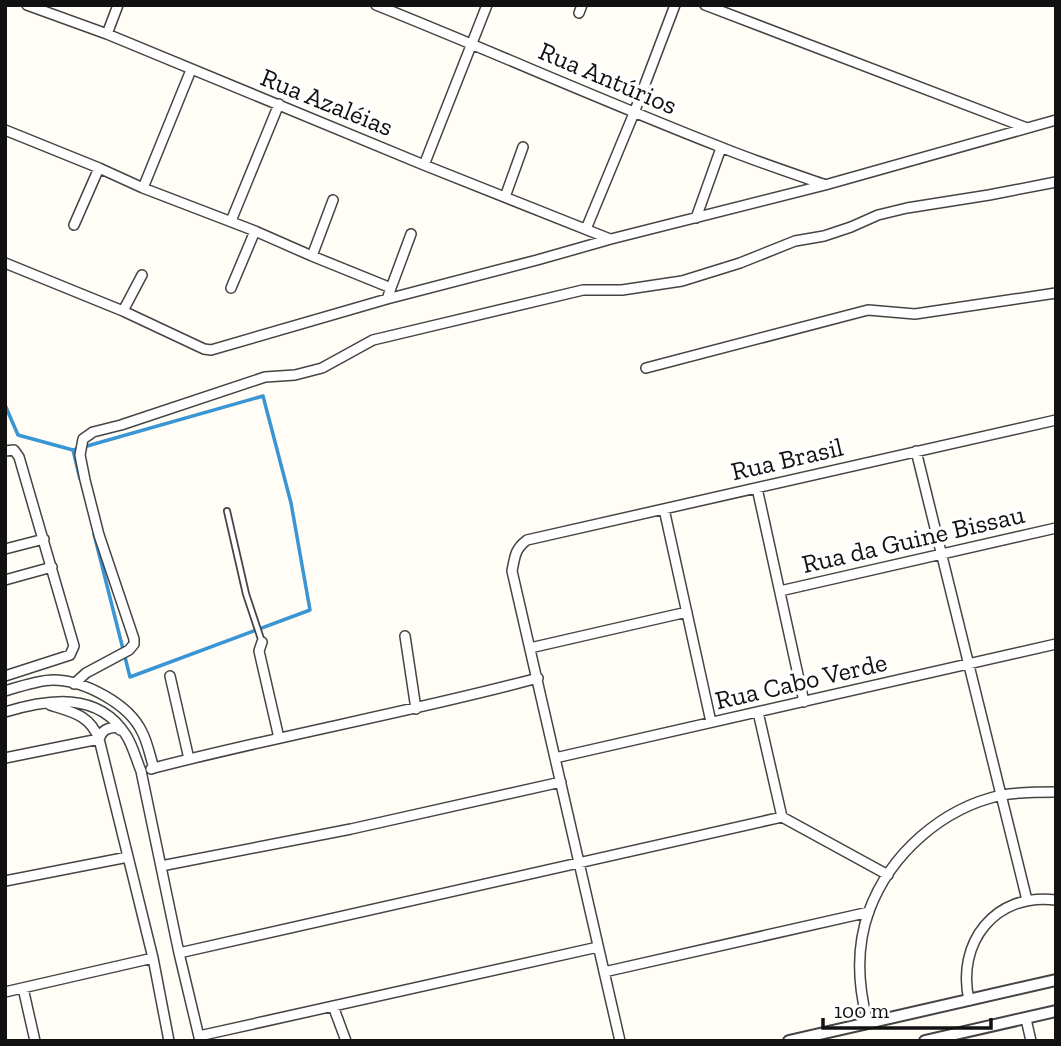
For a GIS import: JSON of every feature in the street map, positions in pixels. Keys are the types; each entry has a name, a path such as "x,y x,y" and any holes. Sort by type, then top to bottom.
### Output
{"street":[{"name":"Rua Azaléias","path":"27,5 107,34 611,239"},
{"path":"107,34 118,5"},
{"name":"Rua Antúrios","path":"376,5 721,148 825,185"},
{"path":"424,165 488,5"},
{"path":"586,229 675,5"},
{"path":"705,5 1028,129"},
{"path":"144,188 191,70"},
{"path":"231,221 279,104"},
{"path":"5,263 211,350 387,299 825,185 1056,120"},
{"path":"5,130 391,288"},
{"path":"505,197 523,147"},
{"path":"696,218 721,148"},
{"path":"74,225 99,168"},
{"path":"74,684 86,673 134,645 99,535 82,468 80,455 83,439 93,432 265,377 295,375 322,368 373,340 583,290 622,290 682,281 740,263 794,241 824,236 851,227 878,215 1056,182"},
{"path":"312,256 333,200"},
{"path":"231,288 255,231"},
{"path":"387,299 411,234"},
{"path":"123,311 142,275"},
{"path":"646,368 868,310 915,314 1056,293"},
{"name":"Rua Brasil","path":"530,648 512,571 519,546 527,540 1056,419"},
{"path":"5,452 14,450 19,457 74,646 70,655 5,676"},
{"path":"916,451 1027,900"},
{"path":"757,488 804,702"},
{"path":"664,509 711,722"},
{"name":"Rua da Guine Bissau","path":"780,591 1056,528"},
{"path":"5,549 44,539"},
{"path":"5,580 52,567"},
{"path":"620,1041 530,648 687,612"},
{"path":"405,636 415,709"},
{"path":"261,639 259,651 279,738"},
{"name":"Rua Cabo Verde","path":"555,758 1056,644"},
{"path":"170,676 189,759"},
{"path":"141,771 415,709 538,678"},
{"path":"5,691 52,680 74,684 108,697 124,708 142,731 154,768"},
{"path":"5,712 23,706 68,701 90,706 112,719 131,744 141,771 179,953 200,1038 598,947"},
{"path":"45,703 89,721 99,739 153,958 169,1041"},
{"path":"758,712 782,817"},
{"path":"99,739 102,732 108,728 117,727 124,733"},
{"path":"5,758 99,739"},
{"path":"161,866 351,829 561,782"},
{"path":"868,1023 862,1004 859,974 862,943 869,912 881,885 898,860 919,837 944,819 971,805 1001,796 1056,792"},
{"path":"179,953 782,817 888,875"},
{"path":"5,881 128,857"},
{"path":"969,1000 966,964 975,939 991,918 1014,904 1027,900 1056,900"},
{"path":"604,972 869,912"},
{"path":"5,992 153,958"},
{"path":"789,1041 1056,980"},
{"path":"23,988 35,1041"},
{"path":"333,1006 346,1041"},
{"path":"925,1041 953,1038 1056,1011"},
{"path":"1026,1019 1031,1041"}],"lane":[{"path":"226,511 246,594 261,639"}],"waterway":[{"path":"5,405 18,435 73,450 263,396 291,503 310,610 130,677 94,534"},
{"path":"73,450 80,479"}]}
